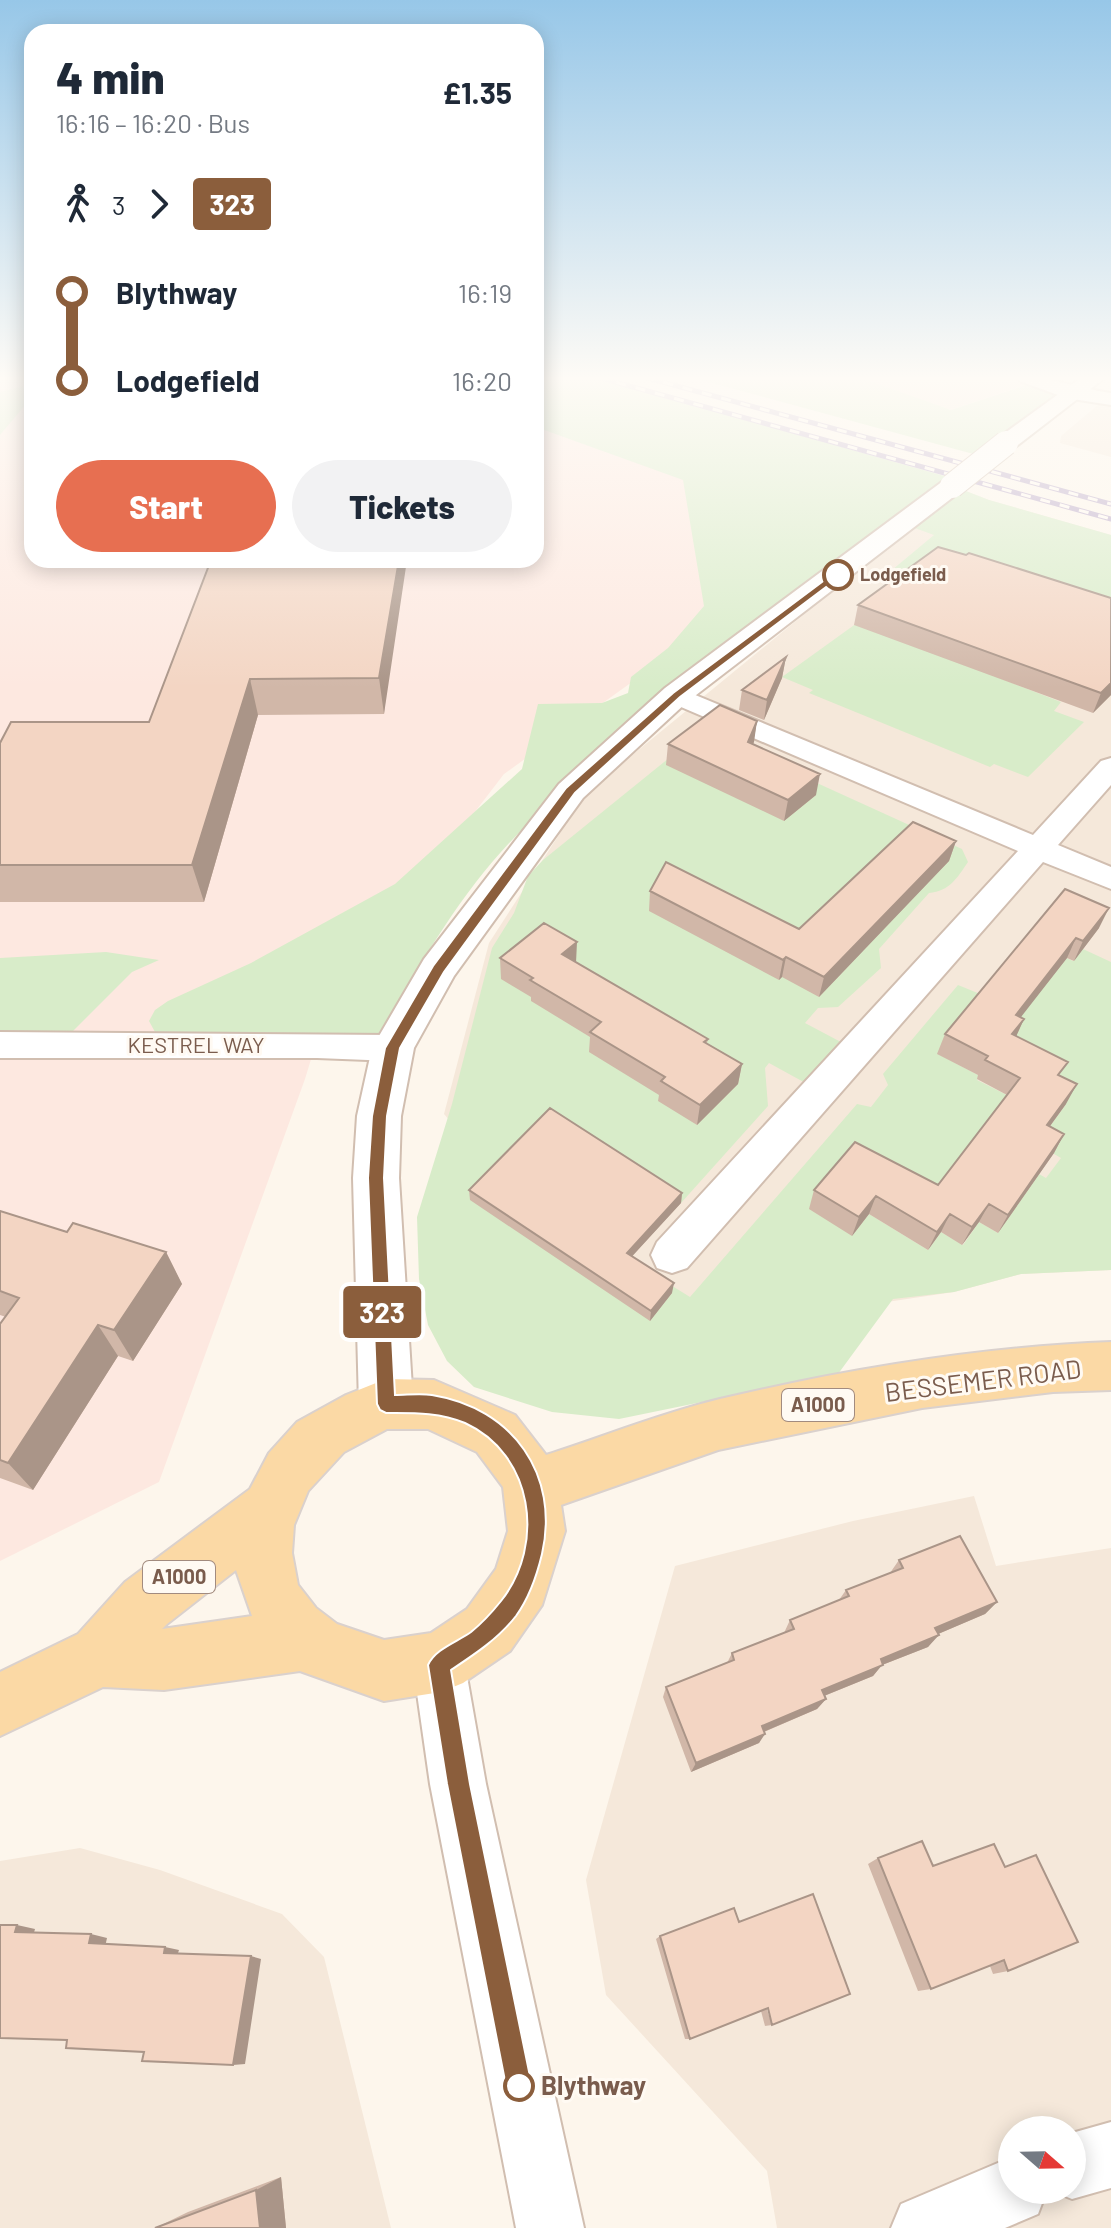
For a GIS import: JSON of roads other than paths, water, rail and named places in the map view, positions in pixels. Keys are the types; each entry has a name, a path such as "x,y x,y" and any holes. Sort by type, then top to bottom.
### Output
{"main road":[{"name":"BESSEMER ROAD","path":"533,1487 718,1425 922,1384 1053,1368 1111,1366"},
{"name":"A1000","path":"386,1404 432,1404 471,1416 500,1435 517,1453 533,1487 538,1527 527,1574 510,1607 480,1638 439,1665 382,1671 340,1660 306,1640 276,1608 262,1568 269,1509 285,1474 310,1445 344,1421 386,1404"},
{"name":"A1000","path":"0,1705 100,1656 146,1603 269,1509"},
{"name":"A1000","path":"100,1656 164,1660 306,1640"}],"street":[{"path":"386,1404 376,1178 379,1116 393,1048 438,969 571,791 676,695 958,481"},
{"path":"676,695 1111,879"},
{"path":"672,1255 1111,767"},
{"name":"KESTREL WAY","path":"0,1045 317,1045 393,1048"},
{"path":"439,1665 458,1784 550,2228"},
{"path":"1086,2162 1111,2155"},
{"path":"925,2228 998,2197"}],"railway":[{"path":"973,481 1111,519"},
{"path":"1026,481 1111,504"}],"place":[{"name":"Lodgefield","path":"838,575"},
{"name":"Blythway","path":"519,2086"}]}
